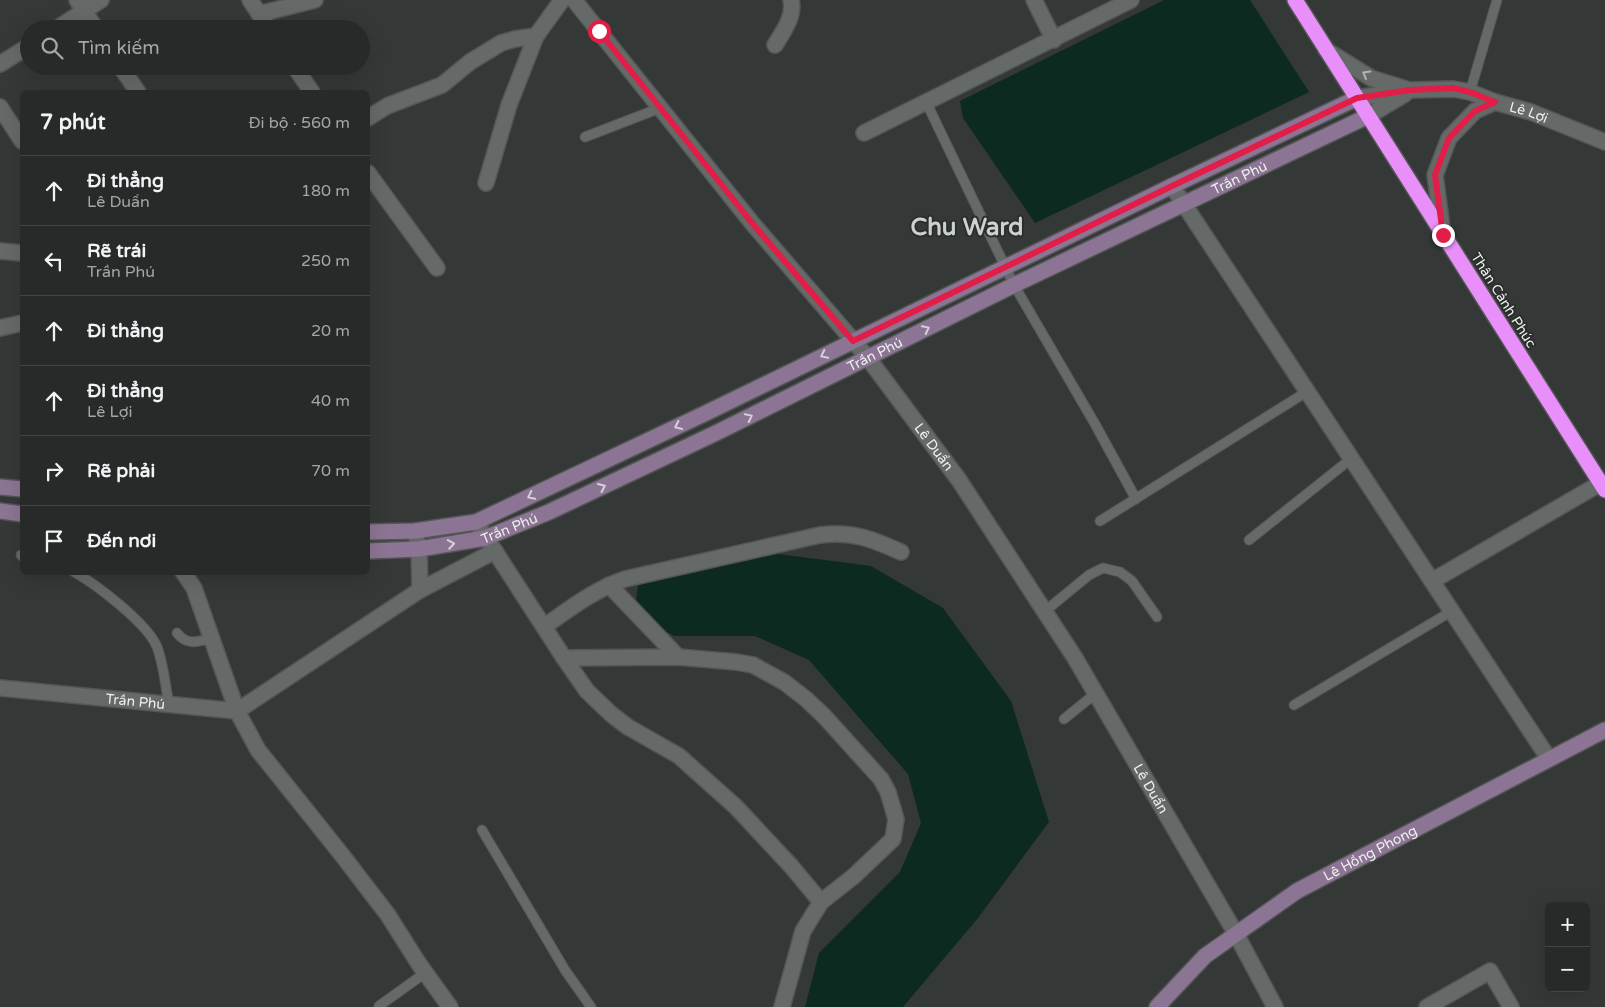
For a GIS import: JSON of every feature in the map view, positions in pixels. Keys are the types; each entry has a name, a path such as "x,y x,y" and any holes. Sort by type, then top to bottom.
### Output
{"highway":[{"name":"Thân Cảnh Phúc","path":"1295,0 1603,486"}],"main road":[{"name":"Trần Phú","path":"370,532 415,531 476,522 1357,98"},
{"name":"Trần Phú","path":"370,551 419,549 485,538 549,512 718,432 1183,203 1368,116"},
{"path":"0,487 20,489"},
{"path":"0,511 20,514"},
{"name":"Lê Hồng Phong","path":"1157,1007 1205,956 1298,891 1605,730"}],"street":[{"path":"65,20 80,5 101,0"},
{"path":"250,0 263,20"},
{"path":"259,14 315,0"},
{"path":"486,183 510,105 536,36 562,0"},
{"name":"Lê Duẩn","path":"574,0 752,223 868,358 959,480 1096,693 1236,934 1275,1007"},
{"path":"775,45 786,26 793,8 792,0"},
{"path":"1034,0 1054,40"},
{"path":"864,133 1131,0"},
{"path":"80,5 90,20"},
{"path":"370,117 387,106 442,84 470,62 501,43 515,38 536,36"},
{"path":"1326,50 1371,78 1410,90"},
{"path":"0,64 20,52"},
{"path":"126,75 137,90"},
{"path":"300,75 311,90"},
{"name":"Lê Lợi","path":"1368,116 1410,90 1453,88 1531,112 1605,142"},
{"path":"1357,98 1410,90"},
{"path":"1443,235 1435,175 1449,138 1475,111 1495,102"},
{"path":"0,107 20,138"},
{"path":"370,176 437,268"},
{"path":"1172,186 1549,759"},
{"path":"0,251 20,253"},
{"path":"0,328 20,323"},
{"path":"1432,581 1603,486"},
{"path":"476,522 587,691 612,714 646,739 679,756 736,807 791,866 821,902"},
{"path":"415,531 419,549 420,590"},
{"path":"545,626 585,597 609,585 645,575 832,533 867,537 901,552"},
{"name":"Trần Phú","path":"0,688 237,711 420,590 495,551"},
{"path":"186,575 194,588 237,711 258,750 388,916 425,973 450,1007"},
{"path":"609,585 678,658"},
{"path":"564,658 678,658 753,665 784,682 806,699 824,716 881,779 888,792 896,820 893,839 854,876 821,902 802,931 782,1007"},
{"path":"1427,1007 1490,971 1511,1007"}],"lane":[{"path":"1470,92 1497,0"},
{"path":"584,137 660,108"},
{"path":"928,108 1014,285 1095,424 1136,499"},
{"path":"1100,521 1308,391"},
{"path":"1249,540 1352,458"},
{"path":"1044,612 1089,575 1103,568 1120,572 1132,581 1157,617"},
{"path":"79,575 97,586 151,636 160,658 169,704"},
{"path":"1294,705 1452,611"},
{"path":"176,633 186,642 194,643 212,638"},
{"path":"1064,719 1096,693"},
{"path":"482,830 565,970 591,1007"},
{"path":"379,1006 425,973"}],"shaded area":[{"path":"1164,0 1250,0 1309,92 1035,223 963,118 960,101"},
{"path":"778,554 871,566 943,608 1011,701 1049,822 978,918 903,1007 805,1007 819,953 900,872 921,823 908,774 809,660 755,636 674,636 661,629 636,601 638,585"}],"district":[{"name":"Chu Ward","path":"967,227"}],"route":[{"path":"599,31 752,223 853,341 1357,98 1410,90 1453,88 1470,92 1495,102 1475,111 1449,138 1435,175 1443,235"}]}
